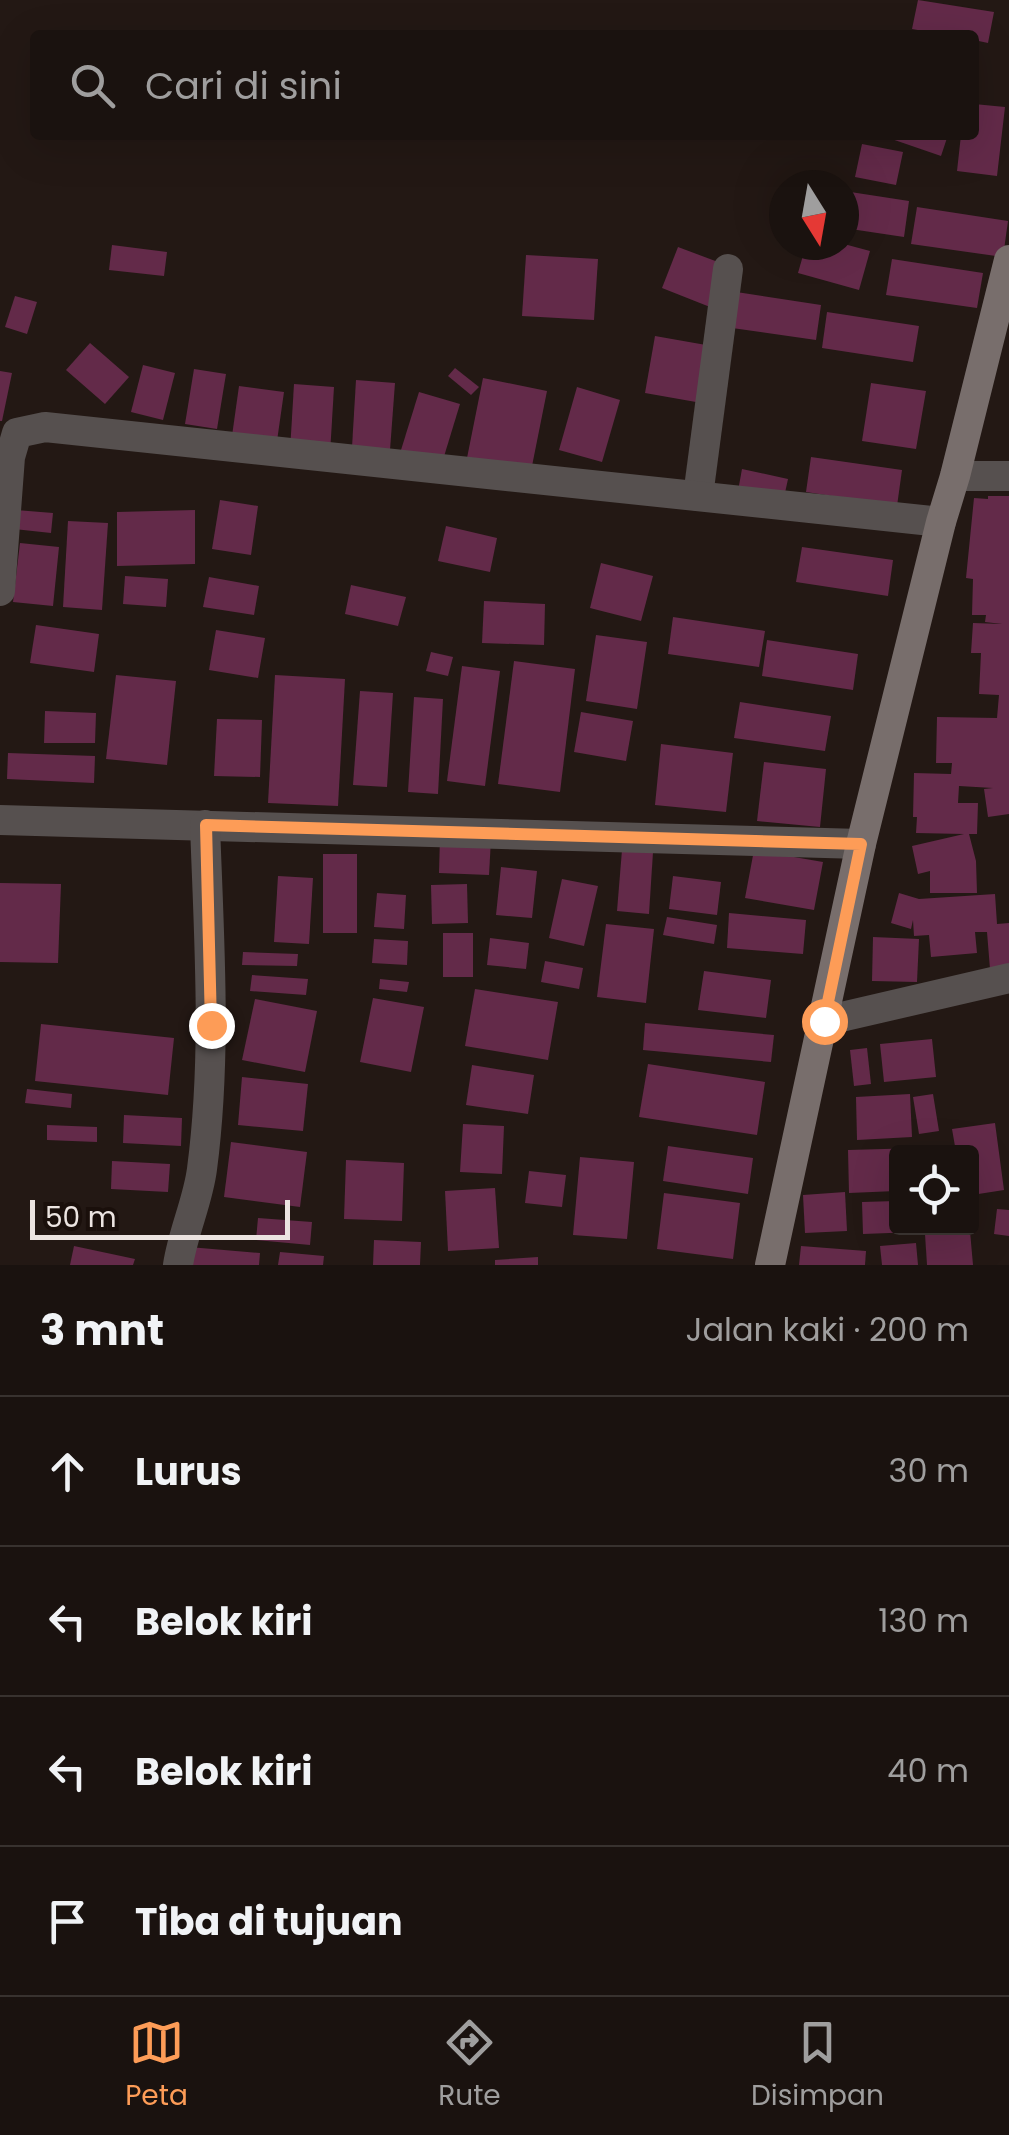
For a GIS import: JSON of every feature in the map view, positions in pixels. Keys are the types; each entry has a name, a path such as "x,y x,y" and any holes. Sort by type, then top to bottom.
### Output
{"street":[{"path":"770,1265 861,844 1009,260"},
{"path":"698,496 728,269"},
{"path":"0,591 10,457 17,433 45,427 940,522"},
{"path":"954,476 1009,476"},
{"path":"0,820 861,844"},
{"path":"178,1265 202,1173 209,1086 206,825"},
{"path":"824,1021 1009,978"}],"building":[{"path":"918,0 994,12 988,43 979,41 979,30 912,29"},
{"path":"979,104 1005,107 997,176 957,171 960,140 979,140"},
{"path":"895,140 946,140 941,156"},
{"path":"862,144 903,152 896,185 859,178 856,170"},
{"path":"859,193 909,201 904,237 859,230"},
{"path":"917,207 1008,221 1003,257 911,244"},
{"path":"112,245 167,252 164,276 109,270"},
{"path":"678,247 726,265 710,307 662,288"},
{"path":"859,248 870,251 859,290 798,273 802,260 859,260"},
{"path":"526,255 598,259 594,320 522,316"},
{"path":"892,259 983,273 977,308 886,295"},
{"path":"730,291 821,305 816,340 725,327"},
{"path":"15,296 37,302 27,334 5,327"},
{"path":"827,312 919,326 913,362 822,348"},
{"path":"655,336 706,345 696,402 645,393"},
{"path":"90,343 129,377 105,404 66,370"},
{"path":"143,365 175,373 163,420 131,412"},
{"path":"455,368 479,387 471,395 448,376"},
{"path":"194,369 226,374 217,429 185,424"},
{"path":"0,371 12,373 2,421 0,421"},
{"path":"483,378 547,391 531,471 467,458"},
{"path":"356,380 395,383 390,450 352,447"},
{"path":"871,383 926,391 916,449 862,441"},
{"path":"294,384 334,387 330,454 290,451"},
{"path":"239,386 284,392 277,441 232,436"},
{"path":"577,387 620,400 602,462 559,450"},
{"path":"419,392 460,404 442,463 401,450"},
{"path":"811,457 902,470 897,506 806,492"},
{"path":"742,469 788,479 781,511 736,502"},
{"path":"1009,496 1009,814 988,817 984,789 993,788 959,786 958,803 978,803 977,834 969,834 976,861 977,893 930,893 930,871 918,874 912,846 964,834 916,833 914,773 951,774 952,763 936,763 937,717 997,718 999,695 979,694 981,653 971,653 973,623 1002,624 985,622 986,615 972,615 973,579 966,578 974,498"},
{"path":"220,500 258,506 251,555 212,549"},
{"path":"16,510 53,513 51,533 14,529"},
{"path":"195,510 195,564 117,566 117,512"},
{"path":"68,521 108,523 102,610 63,607"},
{"path":"446,526 497,538 490,572 438,561"},
{"path":"20,543 59,547 53,606 13,602"},
{"path":"802,547 893,560 888,596 796,582"},
{"path":"601,563 653,576 641,621 590,608"},
{"path":"125,576 168,579 166,607 123,604"},
{"path":"209,577 259,586 254,615 203,607"},
{"path":"351,585 406,597 398,626 345,614"},
{"path":"484,601 545,604 544,645 482,643"},
{"path":"673,617 765,631 759,667 668,654"},
{"path":"36,625 99,634 94,672 30,663"},
{"path":"216,630 265,638 258,678 209,670"},
{"path":"596,635 647,642 637,709 586,701"},
{"path":"767,640 858,654 853,690 762,676"},
{"path":"431,652 453,657 448,676 426,671"},
{"path":"514,661 575,669 560,792 498,784"},
{"path":"462,666 500,671 485,786 447,781"},
{"path":"116,675 176,681 167,765 106,759"},
{"path":"275,675 345,679 338,806 268,803"},
{"path":"360,691 393,693 387,787 353,785"},
{"path":"414,697 443,699 438,794 408,792"},
{"path":"740,702 831,716 825,751 734,738"},
{"path":"45,711 96,713 95,743 44,743"},
{"path":"581,712 633,721 626,761 574,752"},
{"path":"217,719 262,720 260,777 214,776"},
{"path":"661,744 733,753 726,812 655,805"},
{"path":"8,753 95,756 94,783 7,779"},
{"path":"764,762 826,769 820,827 757,821"},
{"path":"440,837 491,839 489,875 439,873"},
{"path":"622,850 653,852 649,914 617,911"},
{"path":"754,850 823,862 814,910 745,898"},
{"path":"323,854 357,854 357,933 323,933"},
{"path":"501,867 537,871 532,918 496,915"},
{"path":"278,876 313,878 309,944 274,942"},
{"path":"673,876 721,882 717,915 669,909"},
{"path":"562,879 598,886 584,946 549,938"},
{"path":"0,883 61,884 58,963 0,962"},
{"path":"467,884 468,923 432,924 431,885"},
{"path":"377,893 406,895 404,929 374,927"},
{"path":"899,893 919,899 995,894 997,924 1009,923 1009,967 990,969 987,932 975,932 977,953 931,957 929,935 914,936 913,920 911,929 891,923"},
{"path":"729,913 806,920 803,954 727,948"},
{"path":"667,917 717,925 714,944 663,935"},
{"path":"606,924 654,929 646,1003 597,997"},
{"path":"443,933 473,933 473,977 443,977"},
{"path":"873,937 919,939 917,982 872,981"},
{"path":"490,938 529,943 526,969 487,965"},
{"path":"374,939 408,941 407,965 372,963"},
{"path":"243,952 298,954 297,966 242,965"},
{"path":"545,961 583,968 579,989 541,982"},
{"path":"704,971 771,980 766,1018 698,1010"},
{"path":"252,975 308,979 306,995 250,991"},
{"path":"380,979 409,982 407,992 379,989"},
{"path":"475,989 558,1002 548,1060 465,1046"},
{"path":"373,998 424,1007 411,1072 360,1062"},
{"path":"255,999 317,1011 305,1072 242,1060"},
{"path":"645,1023 774,1035 771,1062 643,1050"},
{"path":"41,1024 174,1038 168,1095 35,1081"},
{"path":"932,1039 936,1077 884,1082 880,1044"},
{"path":"867,1048 871,1084 854,1086 850,1050"},
{"path":"648,1064 765,1082 757,1135 639,1117"},
{"path":"472,1065 534,1075 528,1114 466,1105"},
{"path":"242,1077 308,1084 303,1131 238,1125"},
{"path":"27,1089 72,1094 71,1108 25,1103"},
{"path":"910,1094 912,1137 857,1140 856,1097"},
{"path":"933,1094 939,1131 919,1134 913,1097"},
{"path":"124,1115 182,1118 181,1146 123,1143"},
{"path":"995,1123 1004,1190 979,1194 979,1145 955,1145 952,1129"},
{"path":"463,1124 504,1126 502,1174 460,1172"},
{"path":"47,1125 97,1127 97,1142 47,1140"},
{"path":"231,1142 307,1152 300,1207 224,1197"},
{"path":"668,1146 753,1158 748,1194 663,1181"},
{"path":"889,1149 889,1191 849,1193 848,1150"},
{"path":"580,1157 634,1162 627,1239 573,1235"},
{"path":"346,1160 404,1163 402,1221 344,1219"},
{"path":"112,1161 170,1164 168,1192 111,1189"},
{"path":"529,1171 566,1175 562,1207 525,1203"},
{"path":"495,1188 499,1248 448,1251 445,1191"},
{"path":"845,1192 847,1231 805,1233 803,1195"},
{"path":"664,1193 740,1203 733,1259 657,1249"},
{"path":"889,1201 889,1233 863,1234 862,1202"},
{"path":"997,1209 1009,1210 1009,1236 994,1234"},
{"path":"258,1218 312,1222 310,1245 256,1240"},
{"path":"925,1235 970,1235 973,1265 927,1265"},
{"path":"374,1240 421,1242 420,1265 373,1265"},
{"path":"916,1243 918,1265 882,1265 880,1246"},
{"path":"74,1246 135,1259 133,1265 70,1265"},
{"path":"801,1246 866,1251 865,1265 799,1265"},
{"path":"189,1247 260,1253 259,1265 188,1265"},
{"path":"280,1252 324,1256 323,1265 278,1265"},
{"path":"538,1257 538,1265 495,1265 495,1260"}],"route":[{"path":"211,1025 206,825 861,844 824,1021"}]}
